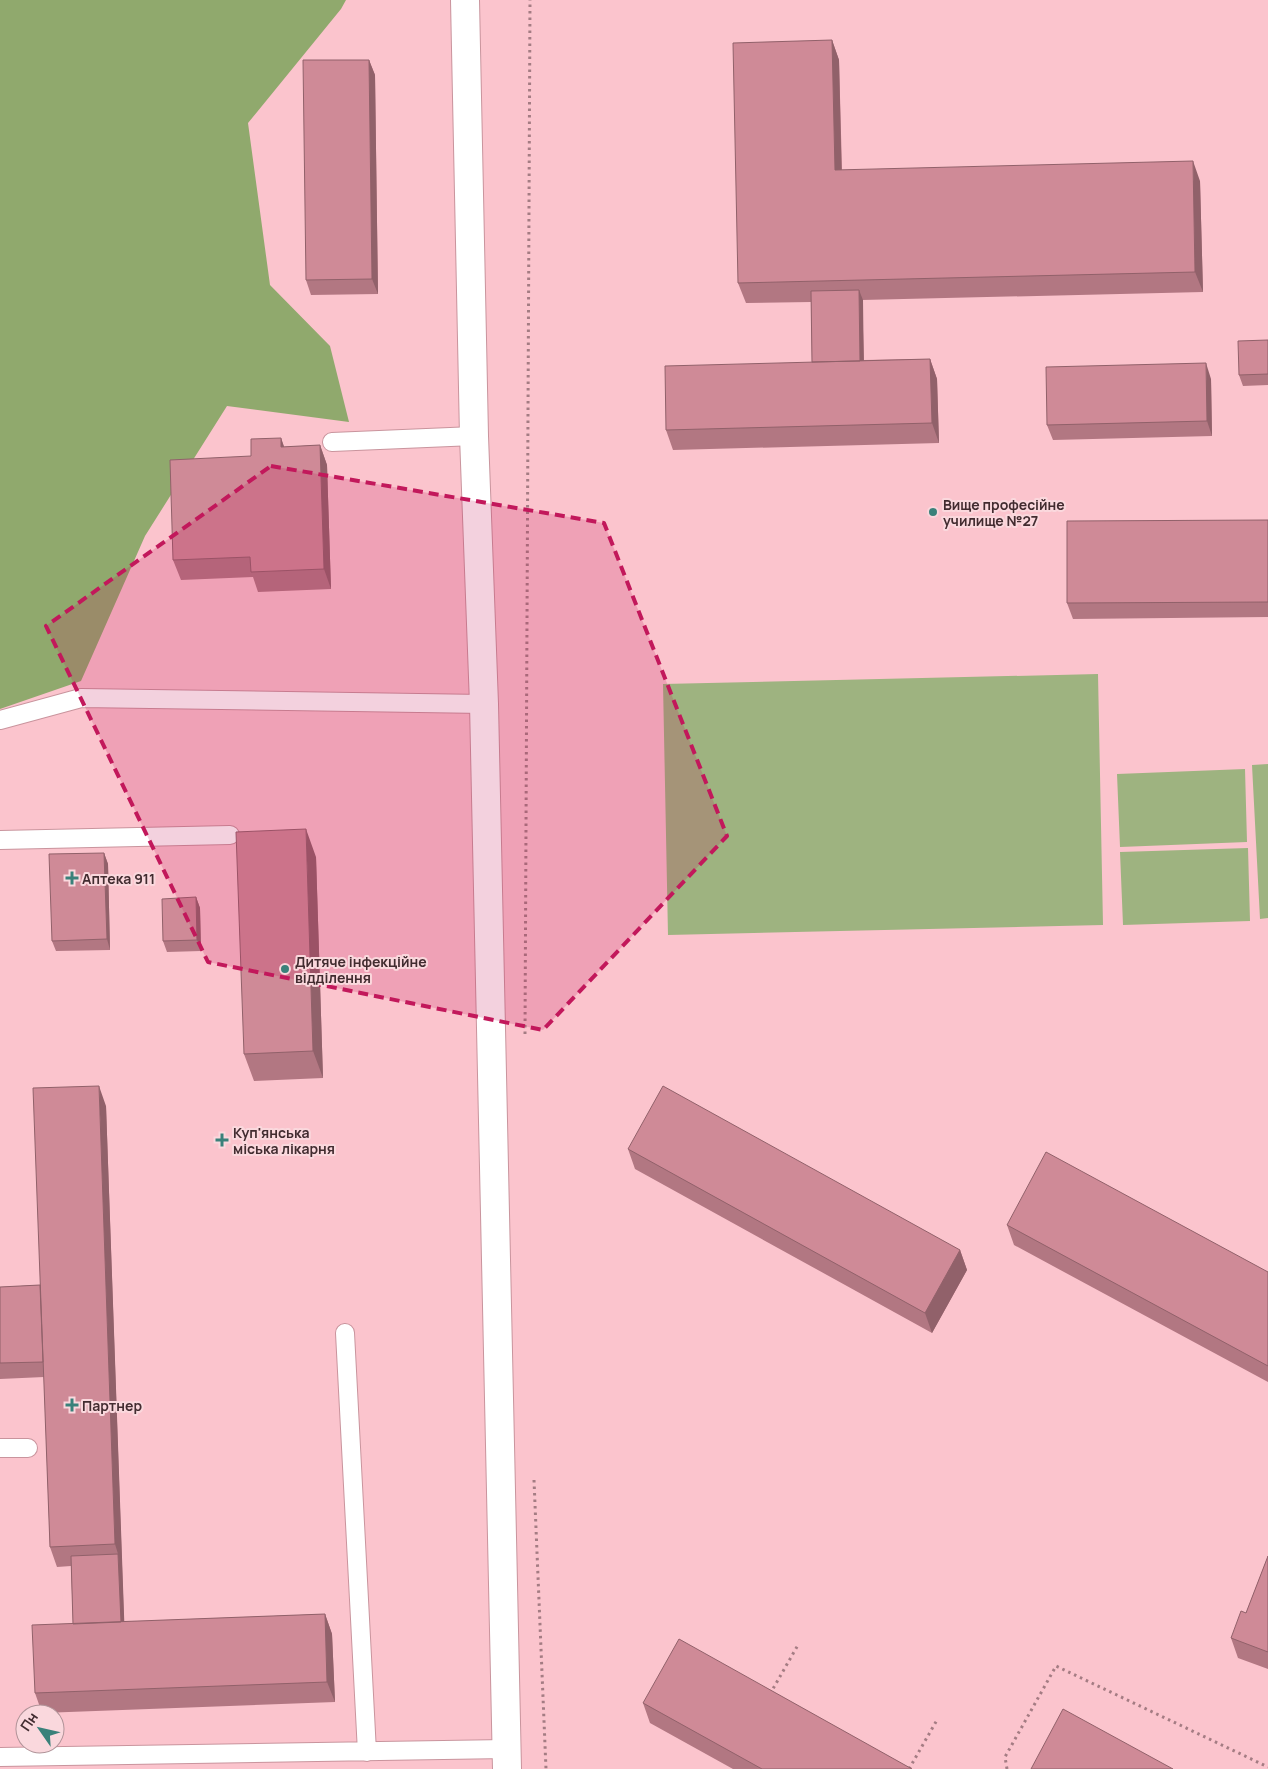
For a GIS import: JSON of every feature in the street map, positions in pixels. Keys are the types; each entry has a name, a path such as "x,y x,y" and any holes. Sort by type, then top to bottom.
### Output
{"street":[{"path":"465,0 474,436 484,704 507,1759"}],"lane":[{"path":"332,442 474,436"},
{"path":"0,720 81,698 484,704"},
{"path":"0,840 230,835"},
{"path":"346,1333 367,1752"},
{"path":"0,1448 28,1448"},
{"path":"0,1757 367,1752 507,1759"}],"path":[{"path":"525,1043 530,0"},
{"path":"534,1474 546,1769"},
{"path":"770,1695 798,1645"},
{"path":"1006,1769 1005,1757 1056,1666 1268,1767"},
{"path":"909,1769 937,1720"}],"highlighted area":[{"path":"271,466 604,523 727,836 543,1030 208,962 46,626"}],"green space":[{"path":"0,0 346,0 341,9 248,123 270,285 330,346 349,422 227,406 145,536 81,681 0,709"},
{"path":"1098,674 1103,925 668,935 663,684"},
{"path":"1268,764 1268,918 1260,919 1252,765"},
{"path":"1245,769 1247,842 1120,847 1117,774"},
{"path":"1248,848 1250,921 1123,925 1120,852"}],"building":[{"path":"832,40 835,170 1193,161 1195,272 738,283 733,43"},
{"path":"303,60 369,60 372,279 306,280"},
{"path":"859,290 860,361 812,362 811,291"},
{"path":"1268,340 1268,374 1239,375 1238,341"},
{"path":"930,359 932,423 666,430 665,366"},
{"path":"1206,363 1207,421 1047,425 1046,367"},
{"path":"281,438 281,447 320,445 324,569 251,572 250,557 173,560 170,460 251,456 251,439"},
{"path":"1268,520 1268,602 1067,603 1067,521"},
{"name":"Дитяче інфекційне відділення","path":"306,829 313,1051 244,1054 236,832"},
{"path":"104,853 107,939 52,941 49,854"},
{"path":"196,897 197,940 163,941 162,899"},
{"path":"99,1086 115,1544 50,1547 33,1088"},
{"path":"663,1086 960,1250 925,1313 628,1149"},
{"path":"1046,1152 1268,1272 1268,1366 1007,1225"},
{"path":"40,1285 43,1362 0,1363 0,1287"},
{"path":"118,1554 121,1622 73,1624 71,1556"},
{"path":"1268,1556 1268,1652 1231,1638 1241,1611 1246,1613"},
{"path":"325,1614 327,1682 35,1693 32,1625"},
{"path":"679,1639 912,1769 762,1769 643,1703"},
{"path":"1063,1709 1173,1769 1031,1769"}],"place":[{"name":"Вище професійне училище №27","path":"933,512"},
{"name":"Аптека 911","path":"72,878"},
{"name":"Дитяче інфекційне відділення","path":"285,969"},
{"name":"Куп'янська міська лікарня","path":"222,1140"},
{"name":"Партнер","path":"72,1405"}]}
